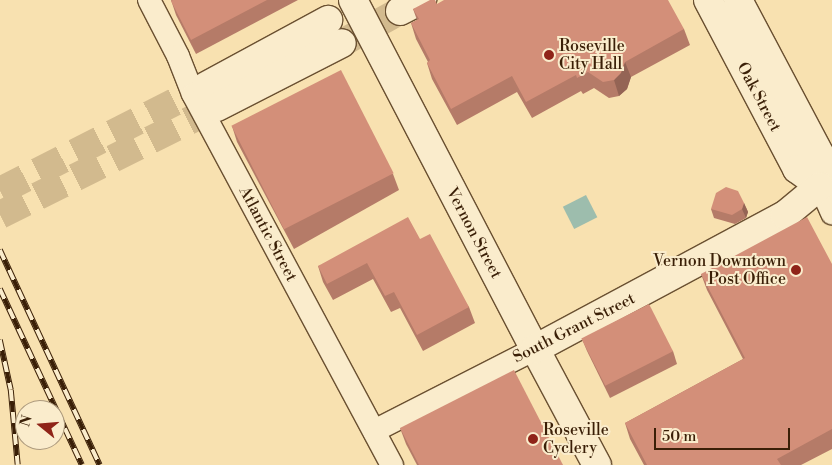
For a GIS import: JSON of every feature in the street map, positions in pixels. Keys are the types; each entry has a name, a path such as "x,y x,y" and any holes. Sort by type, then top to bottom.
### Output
{"main road":[{"name":"Vernon Street","path":"353,0 597,465"},
{"name":"Oak Street","path":"708,0 797,169 820,186"},
{"name":"Oak Street","path":"738,0 820,155 820,186"},
{"path":"212,97 335,32"},
{"name":"South Grant Street","path":"535,349 785,215 820,186"}],"street":[{"name":"Atlantic Street","path":"149,0 178,56 193,94 392,465"},
{"name":"Oak Street","path":"820,186 832,213"},
{"name":"South Grant Street","path":"374,431 535,349"}],"shaded area":[{"path":"586,195 597,217 574,229 563,207"}],"building":[{"path":"267,0 191,40 171,1"},
{"name":"Roseville City Hall","path":"430,0 435,0 437,4 444,0 668,0 684,29 625,62 621,73 614,80 603,82 588,72 577,78 576,75 526,102 512,76 451,109 427,63 430,60 411,23 419,19 413,9"},
{"path":"341,70 394,173 284,229 231,126"},
{"path":"726,187 738,191 744,203 742,209 732,215 711,209 716,193"},
{"path":"408,217 420,239 430,234 469,307 417,335 394,292 385,296 367,263 327,284 318,266"},
{"path":"807,217 832,264 832,429 777,459 781,465 647,465 625,423 745,358 701,274"},
{"path":"649,304 673,351 605,386 581,339"},
{"path":"514,370 563,465 419,465 400,428"}],"tunnel":[{"path":"342,43 400,11"},
{"path":"0,191 206,86"},
{"path":"0,215 217,107"}],"railway":[{"path":"0,250 100,465"},
{"path":"0,289 82,465"},
{"path":"0,340 11,390 18,465"}],"place":[{"name":"Roseville City Hall","path":"549,55"},
{"name":"Vernon Downtown Post Office","path":"796,270"},
{"name":"Roseville Cyclery","path":"533,439"}]}
